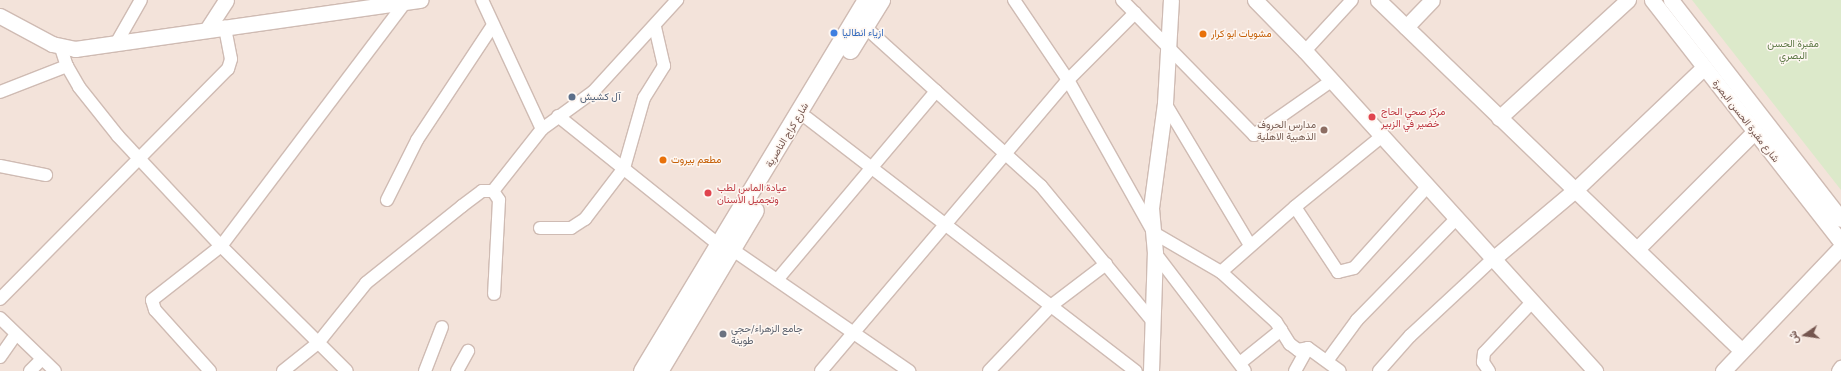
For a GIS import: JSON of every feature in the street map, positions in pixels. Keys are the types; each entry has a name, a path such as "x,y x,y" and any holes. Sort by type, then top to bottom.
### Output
{"main road":[{"name":"شارع كراج الناصرية","path":"659,371 726,248 866,0"},
{"name":"شارع كراج الناصرية","path":"642,371 726,248 881,0"}],"street":[{"path":"117,42 141,0"},
{"path":"208,28 226,0"},
{"path":"0,16 61,48 117,42 208,28 225,27 421,0"},
{"path":"482,0 542,129"},
{"path":"493,191 542,129 593,92 655,27 677,0"},
{"path":"1014,0 1068,80 1154,233 1221,272 1281,330 1298,350 1308,348 1340,371"},
{"path":"1122,0 1254,135 1331,81"},
{"path":"1151,371 1155,253 1152,208 1164,103 1171,0"},
{"path":"1255,0 1305,51 1381,137 1494,258 1595,371"},
{"path":"1305,51 1352,0"},
{"path":"1378,0 1741,350"},
{"path":"1406,27 1432,0"},
{"path":"1499,118 1628,0"},
{"name":"شارع مقبرة الحسن البصرة","path":"1652,0 1841,242"},
{"name":"شارع مقبرة الحسن البصرة","path":"1671,0 1841,219"},
{"path":"210,371 155,310 152,300 221,246 404,3"},
{"path":"822,371 853,332 1068,80 1135,13"},
{"path":"387,200 417,140 493,25"},
{"path":"0,299 231,64 225,27"},
{"path":"540,228 571,228 585,219 624,168 644,98 664,66 655,27"},
{"path":"865,27 1041,186 1153,322"},
{"path":"61,48 67,66 84,93 139,158 221,246 347,371"},
{"path":"0,92 67,66"},
{"path":"1379,371 1410,336 1494,258 1576,190 1704,66"},
{"path":"777,280 936,91"},
{"path":"1164,103 1250,244"},
{"path":"558,116 726,248 777,280 909,371"},
{"path":"807,118 1136,371"},
{"path":"1637,249 1754,132"},
{"path":"1221,272 1250,244 1381,137"},
{"path":"0,166 46,175"},
{"path":"1295,207 1334,267 1338,272 1346,272 1376,246 1427,187"},
{"path":"283,371 318,343 366,283 482,191 493,191"},
{"path":"493,191 499,200 494,294"},
{"path":"1327,362 1357,320 1457,218"},
{"path":"1731,368 1741,350 1841,247"},
{"path":"1155,253 1243,367 1281,330"},
{"path":"989,371 1052,305 1106,264"},
{"path":"1489,371 1483,362 1484,353 1533,301"},
{"path":"0,318 55,371"},
{"path":"425,371 442,327"},
{"path":"0,357 16,334"},
{"path":"1295,371 1308,348"},
{"path":"457,371 468,351"},
{"path":"30,371 42,359"}],"shaded area":[{"path":"0,0 1841,0 1841,371 0,371"}],"green space":[{"name":"مقبرة الحسن البصري","path":"1692,0 1841,0 1841,190"}],"place":[{"name":"ازياء انطاليا","path":"834,33"},
{"name":"مشويات ابو كرار","path":"1203,34"},
{"name":"آل كشيش","path":"572,97"},
{"name":"مركز صحي الحاج خضير في الزبير","path":"1372,117"},
{"name":"مدارس الحروف الذهبية الاهلية","path":"1324,130"},
{"name":"مطعم بيروت","path":"663,160"},
{"name":"عيادة الماس لطب وتجميل الأسنان","path":"708,193"},
{"name":"جامع الزهراء/حجي طوينة","path":"723,334"}]}
